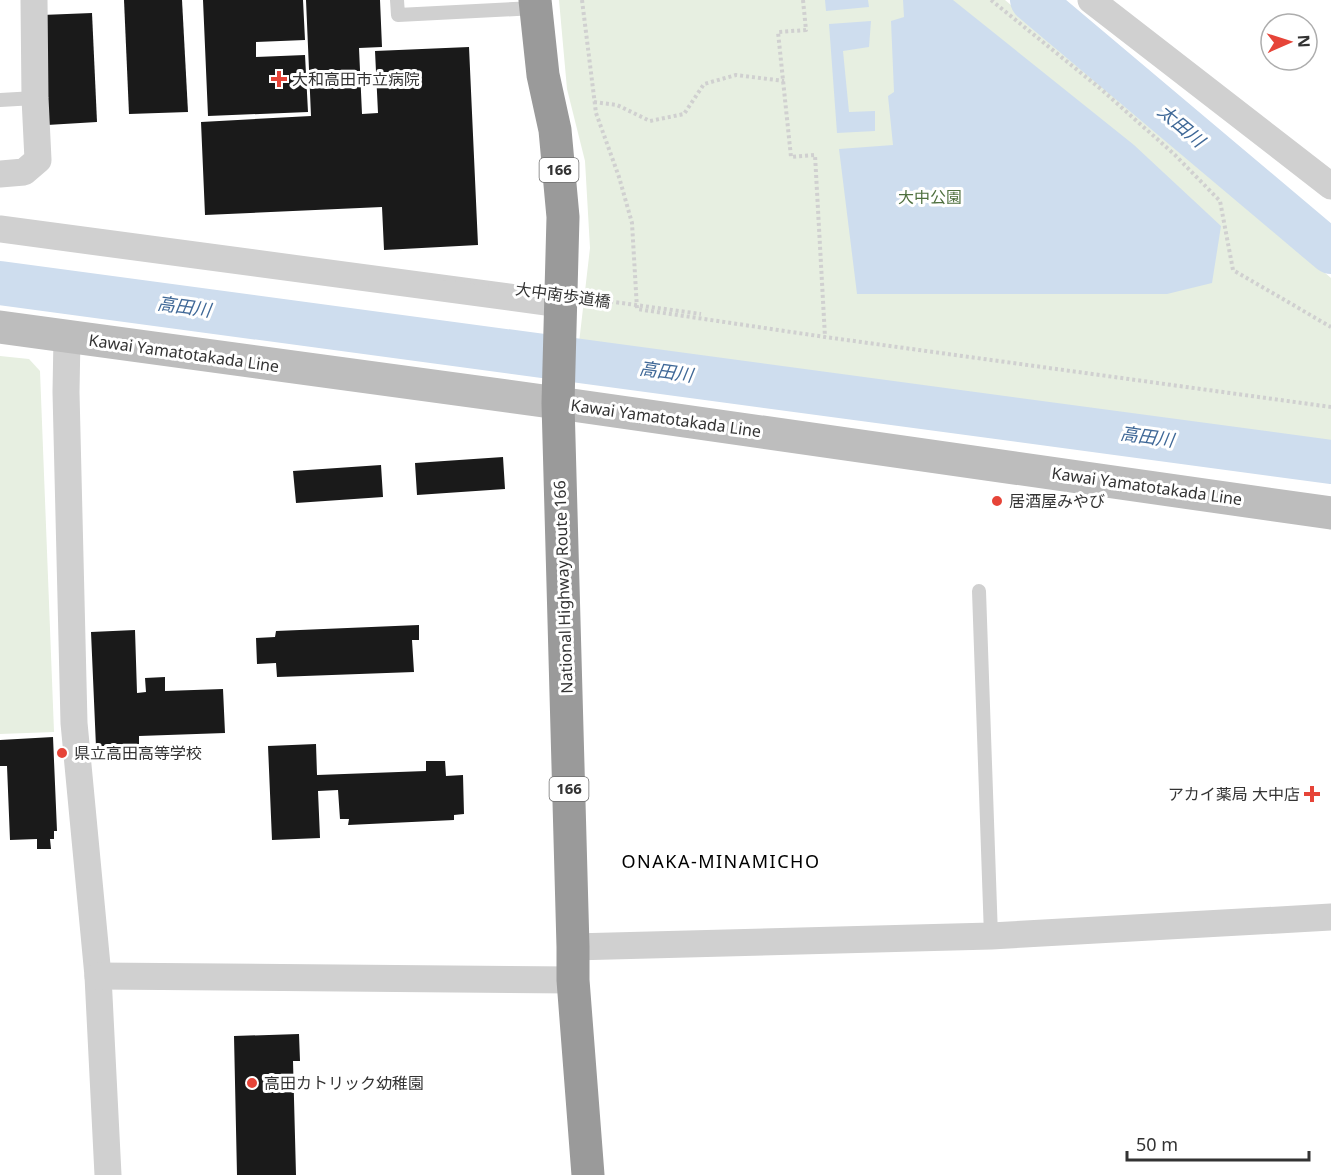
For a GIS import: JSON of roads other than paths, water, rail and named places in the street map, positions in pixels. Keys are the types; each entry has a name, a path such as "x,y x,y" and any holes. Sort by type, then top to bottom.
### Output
{"highway":[{"name":"National Highway Route 166","path":"535,4 543,75 555,130 563,216 558,394 573,980 588,1175"}],"main road":[{"name":"Kawai Yamatotakada Line","path":"0,327 67,337 558,394 1331,513"}],"street":[{"path":"0,174 24,172 38,160 34,0"},
{"path":"1091,0 1331,186"},
{"path":"0,229 561,304"},
{"path":"67,337 66,392 74,723 98,976 108,1175"},
{"path":"573,947 992,936 1331,917"},
{"path":"98,976 573,980"}],"lane":[{"path":"397,0 398,15 535,4"},
{"path":"0,100 35,98"},
{"path":"979,591 992,936"}],"water":[{"path":"825,0 868,0 869,7 826,11"},
{"path":"903,0 953,0 1134,145 1221,226 1212,283 1167,294 857,294 839,149 893,145 888,96 894,92 891,21 904,17"},
{"path":"871,21 869,47 843,51 849,112 875,111 875,131 837,133 829,24"}],"waterway":[{"name":"太田川","path":"1032,0 1331,252"},
{"name":"高田川","path":"0,283 1331,462"}],"place":[{"name":"大和高田市立病院","path":"279,79"},
{"name":"居酒屋みやび","path":"997,501"},
{"name":"県立高田高等学校","path":"62,753"},
{"name":"アカイ薬局 大中店","path":"1312,794"},
{"name":"高田カトリック幼稚園","path":"252,1083"}],"district":[{"name":"ONAKA-MINAMICHO","path":"721,862"}],"park label":[{"name":"大中公園","path":"930,197"}]}
